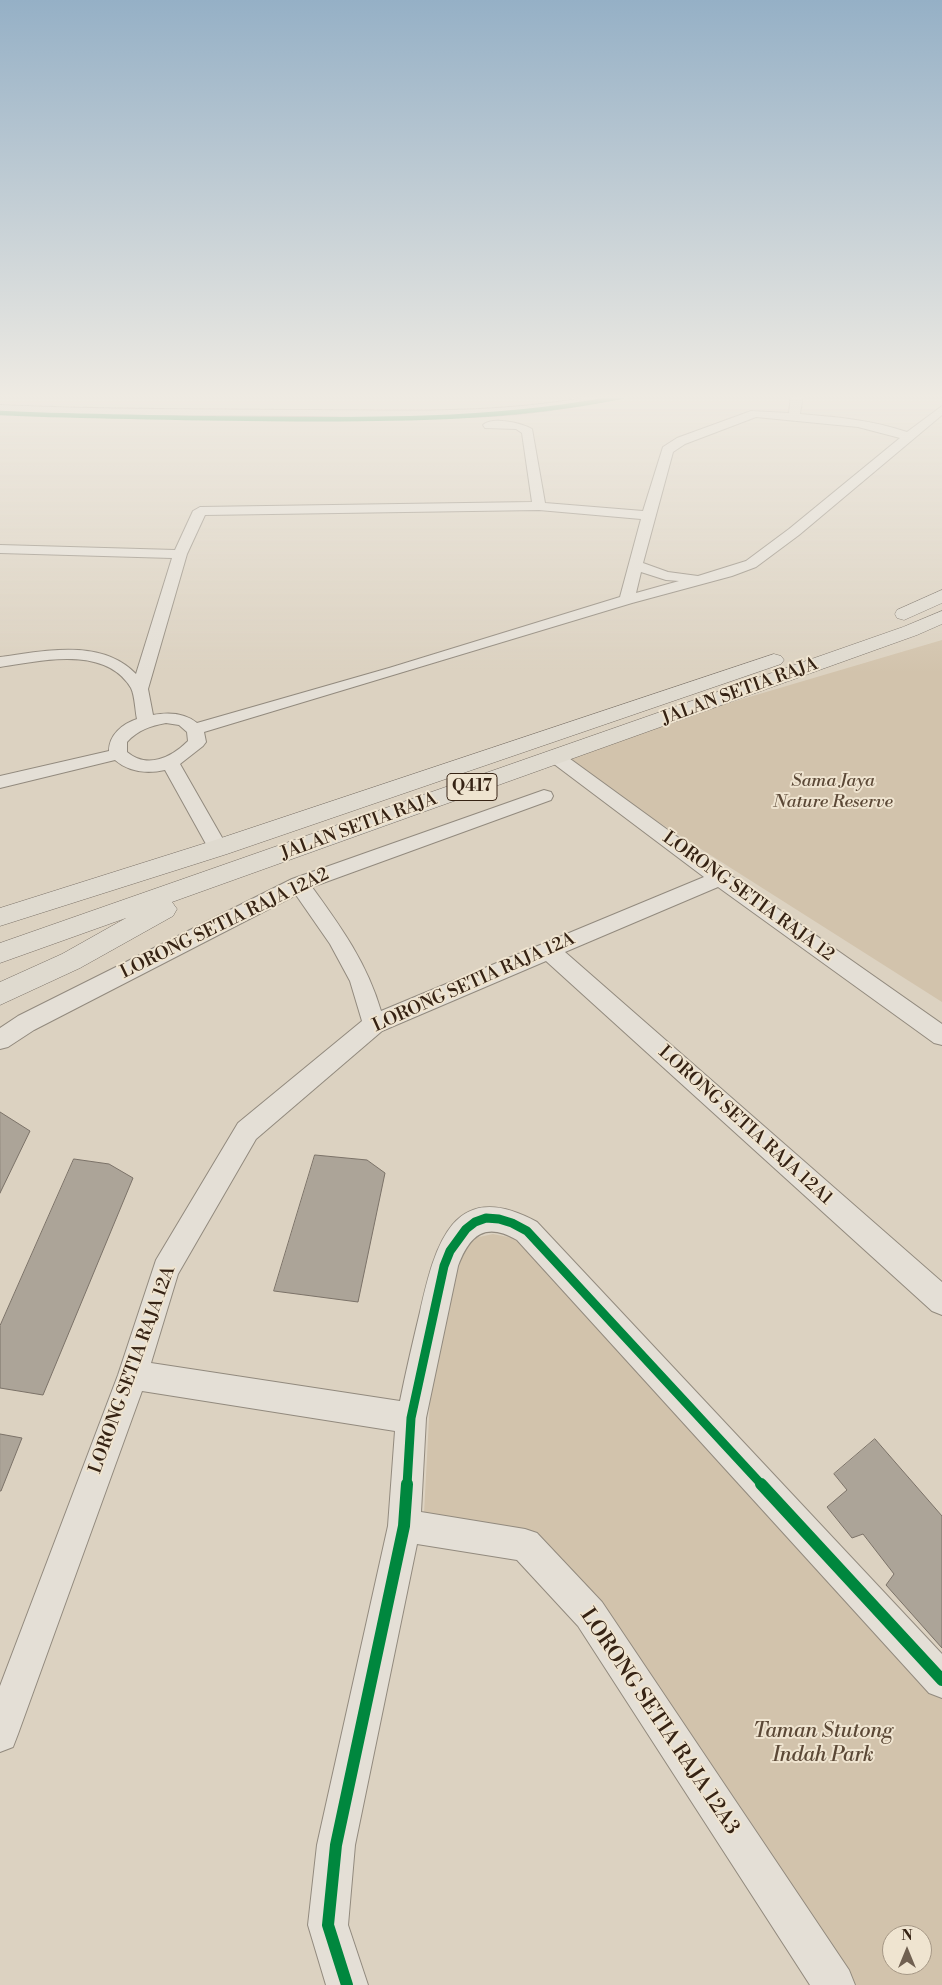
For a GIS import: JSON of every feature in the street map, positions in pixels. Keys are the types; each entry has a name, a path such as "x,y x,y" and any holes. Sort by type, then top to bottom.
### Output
{"highway":[{"name":"JALAN SETIA RAJA","path":"0,917 218,848 844,636 902,615 942,596"},
{"name":"JALAN SETIA RAJA","path":"0,953 902,634 942,617"},
{"path":"0,994 71,961 233,871"}],"street":[{"path":"536,488 539,506"},
{"path":"627,600 655,488"},
{"path":"195,730 208,724 404,669 627,600 705,580 751,564 794,532 848,488"},
{"path":"146,721 140,689 180,554 200,511 539,506 647,515"},
{"path":"0,549 180,554"},
{"path":"635,565 666,576 705,580"},
{"path":"0,662 53,655 83,656 109,661 126,673 140,689"},
{"path":"0,782 118,754 131,763 140,766 170,763 188,754 197,742 195,730 184,721 166,718 146,721 128,729 118,741 118,754"},
{"name":"LORONG SETIA RAJA 12","path":"556,757 720,878 942,1036"},
{"path":"170,763 218,848"},
{"name":"LORONG SETIA RAJA 12A2","path":"0,1040 26,1023 299,884 544,796"},
{"name":"LORONG SETIA RAJA 12A","path":"0,1734 133,1375 166,1269 247,1131 374,1024 720,878"},
{"path":"299,884 338,939 361,981 374,1024"},
{"name":"LORONG SETIA RAJA 12A1","path":"548,950 942,1301"},
{"path":"347,1985 328,1925 336,1844 404,1526 411,1418 449,1249 471,1222 486,1218 514,1221 527,1231 942,1680"},
{"path":"133,1375 411,1418"},
{"name":"LORONG SETIA RAJA 12A3","path":"404,1526 524,1545 590,1614 834,1985"}],"green space":[{"name":"Sama Jaya Nature Reserve","path":"942,640 942,1002 556,757 614,737"},
{"name":"Taman Stutong Indah Park","path":"493,1234 518,1239 942,1698 942,1985 843,1985 526,1544 424,1514 430,1399 450,1275 470,1239"}],"building":[{"path":"0,1112 30,1131 0,1193"},
{"path":"315,1155 367,1160 385,1173 358,1302 274,1291"},
{"path":"74,1159 109,1164 133,1178 43,1395 0,1388 0,1326"},
{"path":"0,1434 22,1438 1,1491 0,1491"},
{"path":"875,1439 942,1516 942,1648 886,1585 894,1574 863,1534 852,1538 827,1507 847,1490 834,1474"}],"cycle path":[{"path":"347,1985 328,1925 336,1845 404,1526 411,1418 444,1266 457,1238 475,1222 486,1218 499,1219 527,1231 942,1680"}]}
